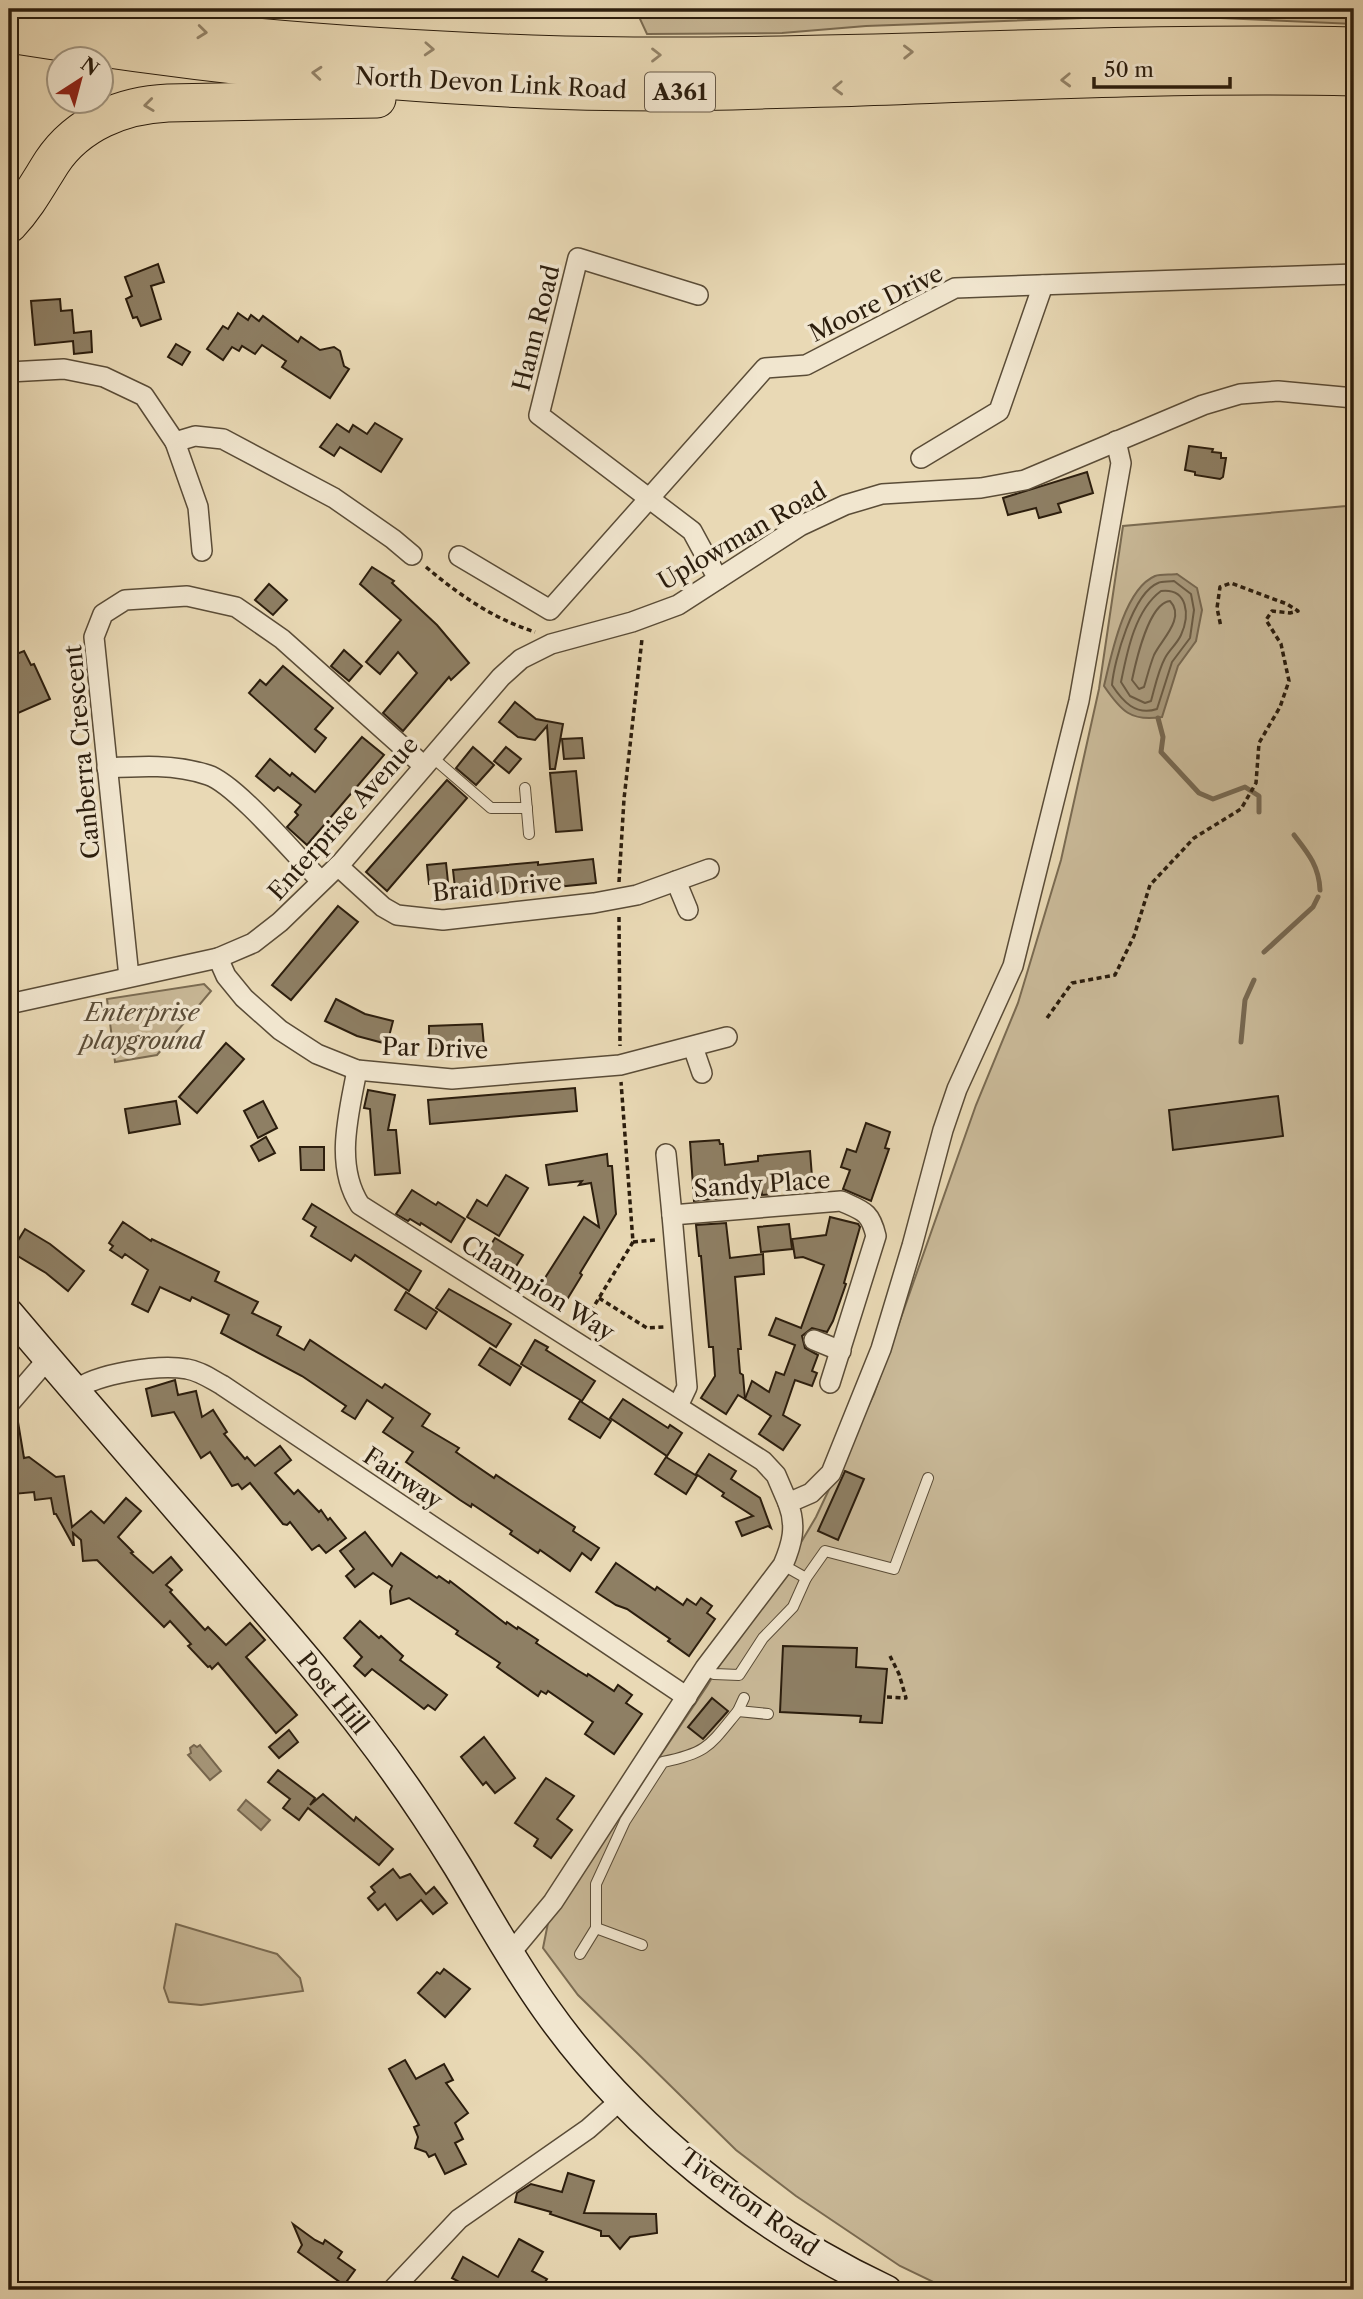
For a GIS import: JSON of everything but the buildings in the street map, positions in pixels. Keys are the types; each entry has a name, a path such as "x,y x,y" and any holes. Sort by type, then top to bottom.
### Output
{"highway":[{"name":"North Devon Link Road","path":"37,9 192,31 327,44 533,54 747,55 1234,44 1354,46"},
{"name":"North Devon Link Road","path":"9,34 190,60 306,72 510,87 665,92 1245,75 1354,77"},
{"name":"A361","path":"9,224 27,203 50,164 69,142 92,124 129,109 167,103 422,99 510,87"}],"street":[{"name":"Hann Road","path":"698,295 578,258 539,415 692,531 718,579"},
{"name":"Moore Drive","path":"459,556 550,610 765,368 806,365 956,288 1354,274"},
{"path":"921,458 999,411 1044,285"},
{"path":"9,372 64,369 104,377 144,396 175,442 198,507 202,551"},
{"name":"Uplowman Road","path":"521,659 551,644 644,618 678,605 800,526 845,505 882,494 981,488 1025,480 1203,405 1240,394 1278,391 1354,398"},
{"path":"175,442 195,436 223,439 334,498 412,555"},
{"path":"788,1503 811,1493 831,1473 881,1349 957,1089 1013,965 1079,701 1121,463 1116,442"},
{"name":"Canberra Crescent","path":"129,977 94,638 103,614 125,600 187,596 236,607 282,639 428,762"},
{"name":"Enterprise Avenue","path":"9,1004 218,958 253,943 280,922 338,866 501,677 521,659"},
{"path":"107,768 161,765 210,775 232,790 321,881"},
{"name":"Braid Drive","path":"338,866 383,907 397,915 443,920 637,895 709,869"},
{"path":"676,881 688,910"},
{"name":"Par Drive","path":"218,958 226,976 244,998 280,1030 317,1054 357,1070 452,1079 620,1065 727,1037"},
{"path":"693,1047 702,1073"},
{"name":"Champion Way","path":"357,1070 344,1139 352,1194 360,1205 574,1339 772,1468 788,1503 794,1525 790,1550 783,1566"},
{"path":"666,1154 672,1215"},
{"name":"Sandy Place","path":"678,1406 687,1387 672,1215 841,1201 864,1211 872,1220 876,1236 830,1383"},
{"name":"Post Hill","path":"9,1314 252,1595 362,1727 409,1790 507,1952 547,2011 622,2099"},
{"path":"814,1340 841,1351"},
{"path":"9,1404 49,1361"},
{"name":"Fairway","path":"74,1391 83,1383 99,1377 132,1371 186,1369 198,1372 222,1385 687,1697"},
{"path":"507,1952 518,1944 553,1902 705,1668 783,1566"},
{"path":"392,2290 459,2219 588,2129 622,2099"},
{"name":"Tiverton Road","path":"622,2099 681,2155 721,2188 793,2238 873,2287"}],"lane":[{"path":"428,762 491,808 527,808"},
{"path":"525,788 530,834"},
{"path":"705,1668 714,1674 739,1675 763,1638 793,1607 806,1578 825,1551 894,1569 928,1479"},
{"path":"783,1566 806,1578"},
{"path":"580,1954 596,1927 596,1884 625,1821 663,1762 691,1756 710,1745 738,1711 744,1698"},
{"path":"738,1711 768,1714"},
{"path":"596,1927 642,1945"}],"path":[{"path":"412,555 488,613 537,633"},
{"path":"1047,1018 1072,983 1115,975 1134,936 1150,885 1194,838 1241,809 1256,783 1259,743 1280,707 1289,681 1281,644 1266,620 1272,611 1298,611 1287,604 1231,583 1220,587 1217,608 1221,627"},
{"path":"574,1339 633,1242 620,1065 618,898 624,799 644,618"},
{"path":"633,1242 674,1239"},
{"path":"599,1298 647,1328 681,1325"},
{"path":"887,1696 906,1698 890,1656"}],"green space":[{"path":"751,9 1354,9 1354,24 1198,17 1083,18 866,26 782,33 647,34 640,19 642,12"},
{"path":"1351,484 1354,484 1354,2290 950,2290 900,2266 796,2196 736,2150 578,1995 543,1948 548,1923 707,1686 750,1614 780,1578 816,1517 874,1394 976,1105 1018,1003 1061,860 1099,689 1123,526 1346,506"},
{"name":"Enterprise playground","path":"204,984 211,991 157,1055 115,1062 107,999"},
{"path":"176,1924 277,1954 300,1978 303,1991 201,2005 169,2002 164,1988"}],"water":[{"path":"1177,574 1197,588 1202,610 1196,641 1178,666 1162,717 1142,718 1122,708 1104,686 1120,625 1135,594 1144,583 1155,576"},
{"path":"194,1745 200,1745 221,1771 210,1780 188,1755"},
{"path":"246,1800 270,1820 261,1830 238,1810"}],"waterway":[{"path":"1158,718 1163,737 1161,752 1199,793 1213,799 1245,787 1259,796 1259,812"},
{"path":"1294,835 1315,867 1320,890"},
{"path":"1264,952 1313,907 1318,897"},
{"path":"1241,1042 1245,1000 1254,980"}]}
